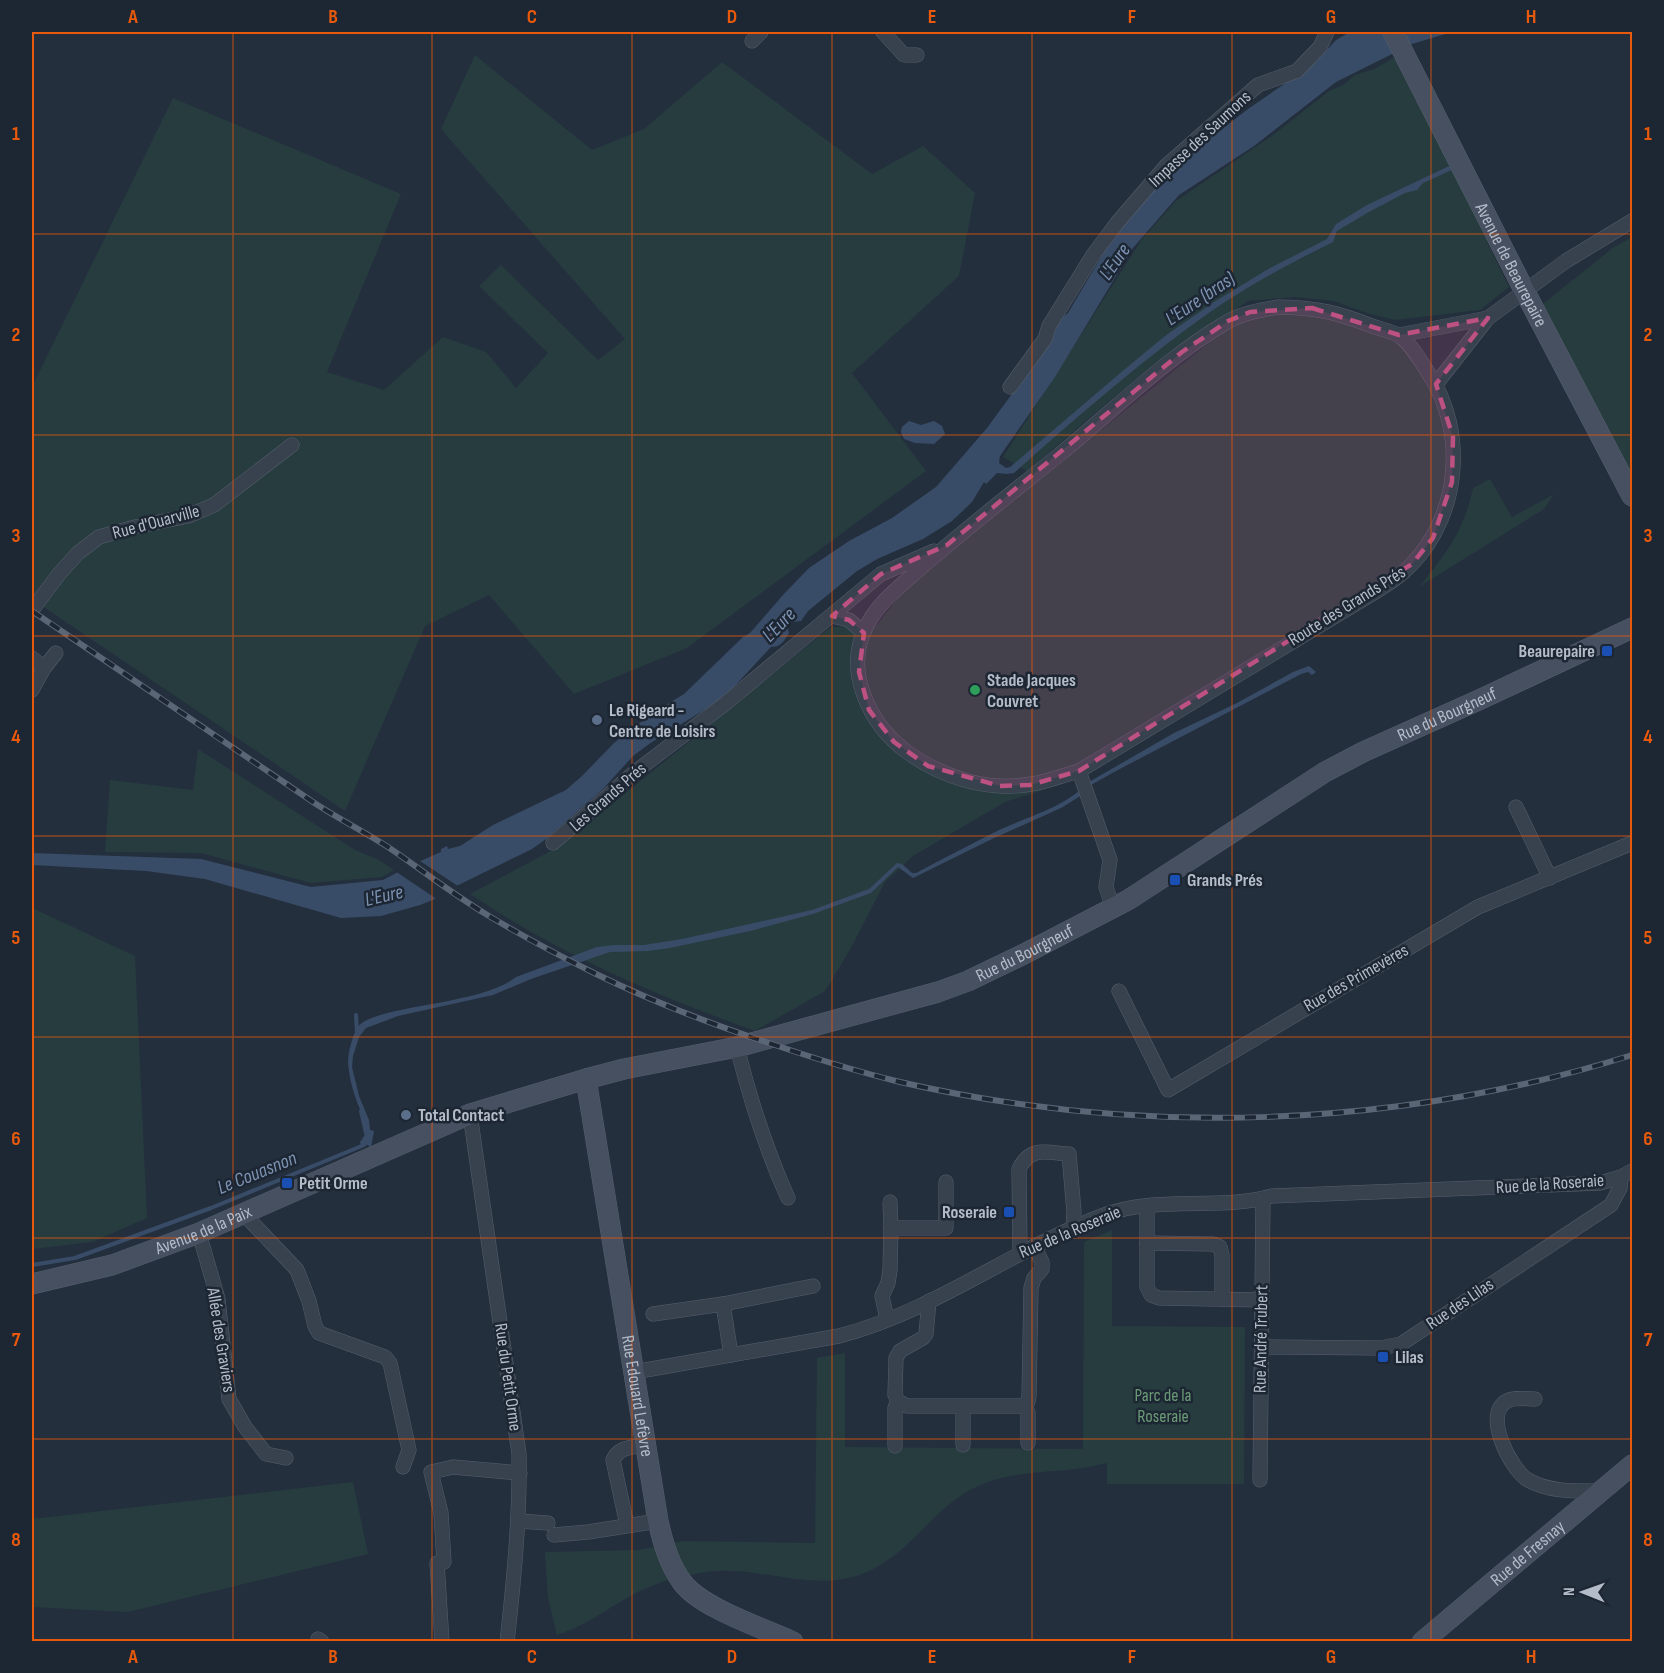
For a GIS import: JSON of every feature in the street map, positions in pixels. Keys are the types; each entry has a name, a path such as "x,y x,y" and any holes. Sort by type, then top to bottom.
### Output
{"main road":[{"name":"Avenue de Beaurepaire","path":"1393,32 1632,496"},
{"name":"Rue du Bourgneuf","path":"369,1159 470,1114 586,1079 624,1069 737,1047 958,985 1113,908 1315,778 1353,757 1632,628"},
{"name":"Rue Edouard Lefèvre","path":"586,1079 664,1548 682,1583 691,1592 712,1606 794,1641"},
{"name":"Avenue de la Paix","path":"32,1284 112,1265 199,1233 369,1159"},
{"name":"Rue de Fresnay","path":"1422,1641 1604,1491 1632,1465"}],"street":[{"path":"883,32 904,55 917,55"},
{"name":"Impasse des Saumons","path":"1010,387 1045,339 1049,326 1092,255 1166,166 1258,85 1297,71 1320,47 1327,32"},
{"path":"1436,384 1488,318 1566,261 1632,221"},
{"name":"Route des Grands Prés","path":"1279,307 1312,308 1341,313 1399,335 1436,384 1448,415 1453,437 1452,482 1444,511 1432,538 1412,564 1375,592 1079,771 1030,785 1000,786 976,783 928,766 894,742 869,710 862,692 859,651 864,633 881,603 1182,352 1228,321 1250,312 1279,307"},
{"path":"1399,335 1488,318"},
{"name":"Rue d'Ouarville","path":"34,606 78,553 99,537 188,516 214,505 292,445"},
{"name":"Les Grands Prés","path":"552,843 635,772 726,703 881,574 947,546"},
{"path":"832,616 849,620 864,633"},
{"path":"32,690 56,653"},
{"path":"32,658 44,669"},
{"path":"1079,771 1110,860 1106,887 1113,908"},
{"path":"1516,807 1550,878"},
{"name":"Rue des Primevères","path":"1119,991 1168,1090 1478,907 1632,843"},
{"path":"737,1047 749,1096 773,1166 788,1198"},
{"name":"Rue du Petit Orme","path":"470,1114 519,1454 518,1521 507,1641"},
{"path":"1020,1252 1019,1169 1024,1159 1030,1154 1045,1152 1069,1154 1074,1212 1073,1228"},
{"name":"Rue de la Roseraie","path":"634,1372 839,1336 867,1329 928,1301 1020,1252 1106,1214 1127,1208 1263,1199 1272,1196 1600,1183 1627,1174"},
{"name":"Rue des Lilas","path":"1261,1347 1380,1348 1401,1344 1611,1205 1627,1174"},
{"path":"891,1227 946,1228 946,1182"},
{"name":"Rue André Trubert","path":"1260,1480 1263,1199"},
{"path":"887,1319 882,1296 888,1284 890,1270 890,1202"},
{"path":"1147,1206 1147,1287 1151,1295 1159,1298 1262,1300"},
{"path":"243,1213 297,1270 309,1301 315,1326 320,1333 385,1357 390,1363 410,1450 403,1467"},
{"name":"Allée des Graviers","path":"199,1233 218,1299 229,1399 244,1427 266,1454 286,1458"},
{"path":"1147,1244 1213,1244 1220,1247 1222,1299"},
{"path":"928,1301 926,1334 900,1352 896,1358 895,1395 898,1401 907,1406 1022,1407 1029,1396 1031,1288 1034,1278 1042,1269 1042,1262 1034,1246"},
{"path":"653,1314 723,1304 813,1286"},
{"path":"723,1304 731,1355"},
{"path":"1535,1399 1509,1399 1501,1405 1497,1419 1497,1432 1511,1459 1526,1479 1560,1491 1604,1491"},
{"path":"895,1446 895,1408 898,1401"},
{"path":"1025,1404 1028,1413 1028,1443"},
{"path":"963,1407 963,1445"},
{"path":"627,1525 613,1460 622,1449 645,1444"},
{"path":"442,1641 436,1563 444,1562 441,1513 431,1472 453,1467 520,1473"},
{"path":"1560,1491 1568,1505 1570,1518"},
{"path":"518,1521 551,1529 588,1532 658,1521"}],"highlighted area":[{"path":"1312,308 1399,335 1488,318 1436,384 1453,437 1452,482 1433,538 1412,564 1079,771 1030,785 1000,786 928,766 894,742 869,710 859,672 864,633 849,620 832,616 881,574 947,545 1182,352 1228,321 1250,312"}],"green space":[{"path":"475,55 592,150 644,129 722,62 872,174 923,146 975,193 959,276 852,373 926,471 687,648 574,694 489,595 425,626 345,811 32,599 32,387 173,98 401,194 327,372 384,390 443,337 486,352 516,388 548,353 479,286 501,265 598,360 625,339 441,129"},
{"path":"1397,56 1509,287 1480,310 1395,320 1333,301 1294,297 1248,301 1137,378 1027,471 1003,457 1142,239 1176,201 1273,135 1329,91 1343,85 1355,75 1374,69"},
{"path":"1632,237 1632,475 1622,468 1539,307 1614,247"},
{"name":"Stade Jacques Couvret","path":"1295,313 1349,323 1388,338 1407,353 1427,382 1437,402 1443,423 1446,466 1438,508 1417,547 1396,571 1092,754 1059,785 1005,802 913,856 885,882 851,948 825,991 755,1031 608,972 538,936 470,894 560,846 831,627 877,625 905,588 1231,325 1258,316"},
{"path":"1490,479 1512,517 1554,494 1544,509 1419,587 1459,530 1473,488"},
{"path":"198,749 355,850 377,859 394,870 382,877 311,883 201,853 105,852 110,780 193,790"},
{"path":"32,908 135,956 147,1218 92,1242 32,1249"},
{"name":"Parc de la Roseraie","path":"1112,1230 1112,1326 1245,1327 1244,1484 1107,1484 1107,1463 1004,1477 987,1482 955,1500 891,1558 859,1575 821,1581 745,1572 706,1572 647,1588 586,1623 557,1635 548,1598 545,1552 639,1550 683,1541 815,1543 817,1358 845,1353 845,1447 1083,1449 1084,1242"},
{"path":"353,1482 368,1554 128,1612 32,1607 32,1519"}],"water":[{"name":"L'Eure","path":"1350,32 1452,32 1412,44 1336,82 1254,146 1179,195 1133,248 1055,377 1000,456 999,463 1006,468 1010,467 1165,336 1214,302 1270,268 1327,239 1336,224 1367,205 1447,167 1452,166 1454,169 1423,183 1417,190 1405,193 1367,213 1337,231 1333,242 1242,291 1213,310 1136,368 1014,473 997,473 986,484 984,482 972,502 952,521 923,539 877,559 857,571 808,611 801,621 792,622 787,626 789,633 784,641 780,645 771,647 730,691 633,756 603,789 532,849 420,905 381,916 341,918 205,879 146,871 32,865 32,853 201,859 311,887 383,880 400,871 410,878 426,870 416,863 441,852 441,849 447,846 448,849 460,846 493,825 566,790 614,743 651,714 684,694 743,637 750,633 809,568 849,541 892,518 936,487 987,428 1050,342 1060,319 1068,313 1104,252 1127,220 1181,161 1248,109 1316,62 1336,40"},
{"path":"909,421 921,425 934,421 942,426 945,434 934,444 915,443 904,439 901,432 902,427"},
{"path":"1309,666 1316,672 1312,675 1308,672 1301,674 1116,771 1091,785 1082,795 1061,808 913,878 898,867 871,893 813,914 750,931 670,948 610,952 531,979 493,995 398,1016 366,1028 359,1037 352,1067 370,1130 374,1131 371,1147 363,1143 361,1145 366,1126 353,1090 348,1063 355,1032 366,1020 404,1009 479,994 500,987 516,977 597,947 644,945 682,939 812,910 869,889 897,863 902,864 912,873 916,873 999,830 1058,804 1080,791 1089,782 1174,733"}],"pier":[{"path":"417,859 461,888 438,900 395,871 401,868 410,874 420,869 413,864"}],"waterway":[{"name":"Le Couasnon","path":"356,1015 357,1032"},
{"name":"Le Couasnon","path":"361,1111 366,1133"},
{"name":"Le Couasnon","path":"32,1265 75,1258 211,1208 364,1145 365,1140"}],"railway":[{"path":"32,611 331,814 388,847 476,908 529,939 617,984 680,1011 783,1048 866,1073 991,1100 1083,1111 1175,1117 1268,1117 1360,1111 1452,1098 1543,1080 1632,1055"}],"place":[{"name":"Beaurepaire","path":"1607,651"},
{"name":"Stade Jacques Couvret","path":"975,690"},
{"name":"Le Rigeard - Centre de Loisirs","path":"597,720"},
{"name":"Grands Prés","path":"1175,880"},
{"name":"Total Contact","path":"406,1115"},
{"name":"Petit Orme","path":"287,1183"},
{"name":"Roseraie","path":"1009,1212"},
{"name":"Lilas","path":"1383,1357"}],"water label":[{"name":"L'Eure (bras)","path":"1200,299"}]}
